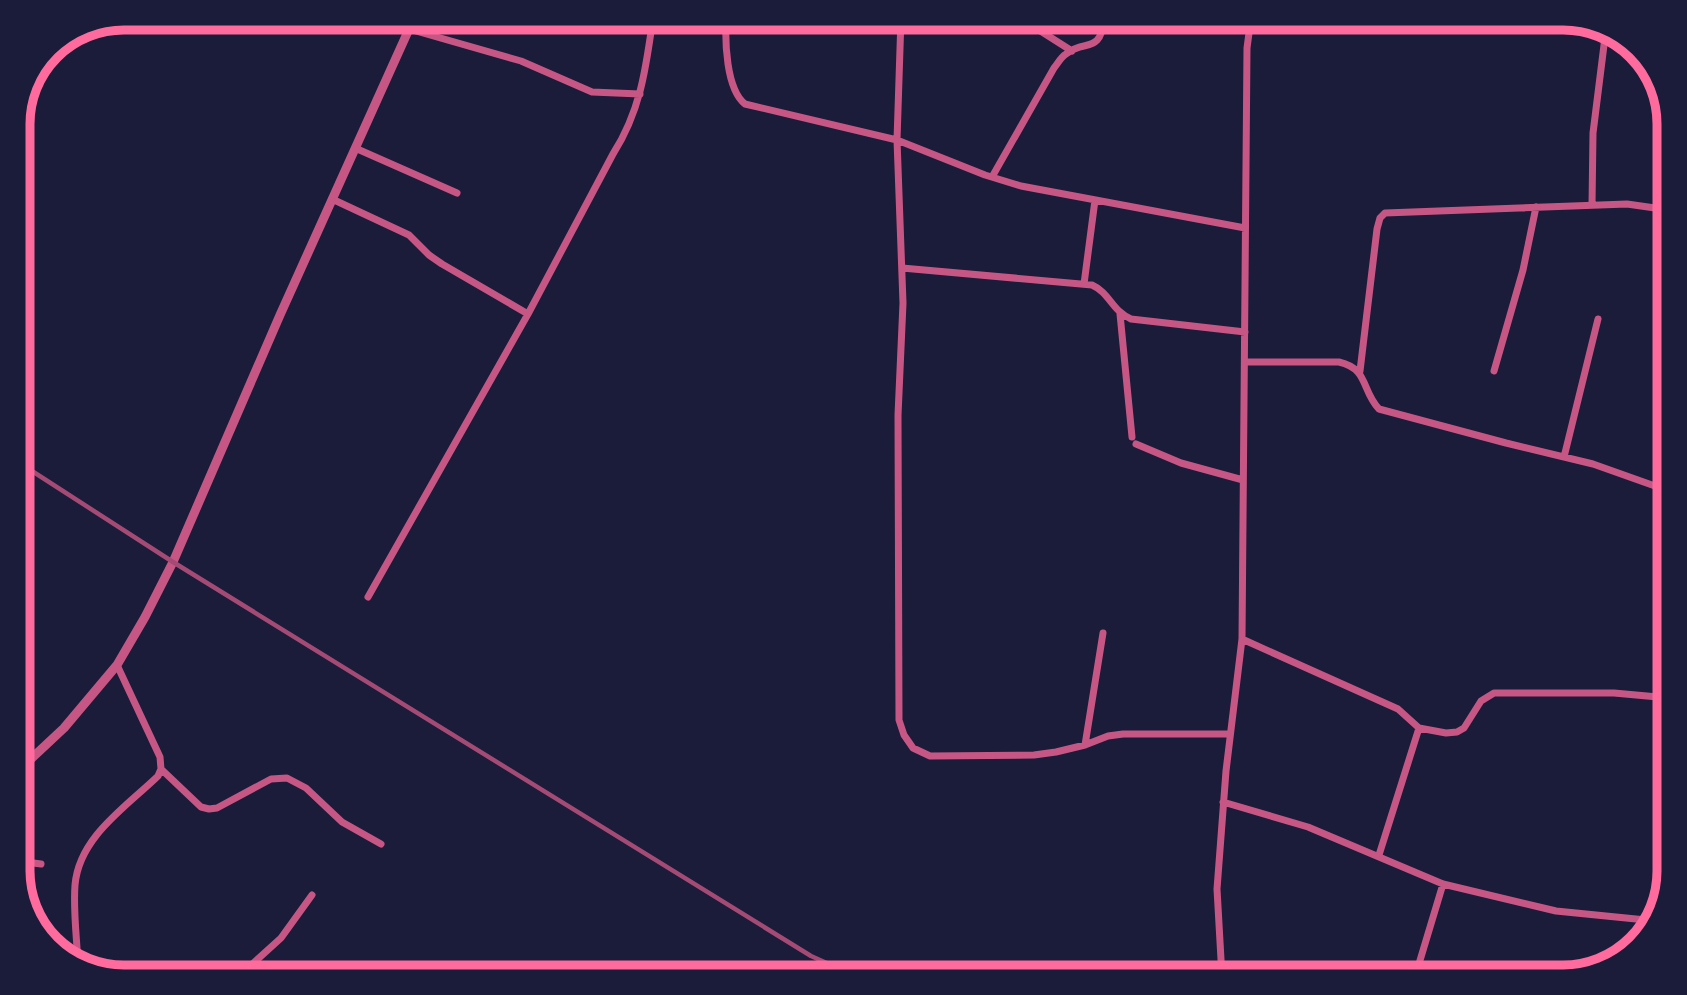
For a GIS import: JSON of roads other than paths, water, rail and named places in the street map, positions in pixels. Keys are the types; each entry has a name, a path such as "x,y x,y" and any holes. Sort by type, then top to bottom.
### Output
{"street":[{"path":"30,760 64,728 117,665 173,562 409,30"},
{"path":"412,30 521,61 592,92 640,94"},
{"path":"368,597 627,131 640,94 651,30"},
{"path":"726,30 727,56 734,88 739,100 745,104 897,139 1021,186 1245,228"},
{"path":"901,30 897,139 902,268 898,415 901,728 913,748 930,756 1034,755 1085,745 1116,735 1230,734"},
{"path":"1039,30 1072,51"},
{"path":"992,177 1054,68 1067,52 1093,45 1101,30"},
{"path":"1221,965 1217,889 1223,802 1242,639 1247,48 1249,30"},
{"path":"1592,205 1593,133 1605,39"},
{"path":"355,148 457,193"},
{"path":"332,199 409,235 442,264 527,314"},
{"path":"1084,284 1095,200"},
{"path":"1657,208 1627,204 1385,213 1380,218 1360,371 1372,402 1379,409 1593,464 1657,487"},
{"path":"1494,371 1523,270 1536,207"},
{"path":"902,268 1084,284 1101,289 1120,314 1134,440 1181,463 1243,480"},
{"path":"1120,314 1144,321 1245,332"},
{"path":"1564,457 1598,319"},
{"path":"1245,362 1339,362 1350,364 1360,371"},
{"path":"1085,745 1102,633"},
{"path":"1242,639 1398,709 1419,728 1446,733 1464,728 1481,701 1494,693 1614,693 1657,697"},
{"path":"78,953 75,885 83,855 91,840 158,776 161,769 160,757 117,665"},
{"path":"1379,855 1419,728"},
{"path":"161,769 201,807 209,809 217,808 271,779 287,778 306,788 342,822 381,844"},
{"path":"1223,802 1308,827 1443,884 1556,911 1644,919"},
{"path":"30,863 41,864"},
{"path":"1419,965 1443,884"},
{"path":"252,965 281,938 312,895"}],"railway":[{"path":"30,470 173,562 811,956 831,965"}]}
